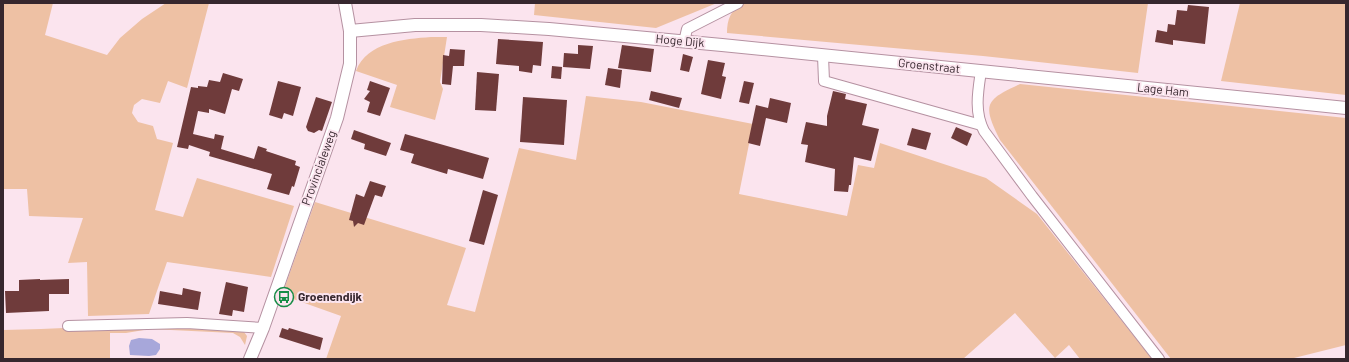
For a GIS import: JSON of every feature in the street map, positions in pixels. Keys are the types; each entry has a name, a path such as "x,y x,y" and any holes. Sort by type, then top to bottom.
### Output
{"street":[{"name":"Provincialeweg","path":"250,359 263,328 337,118 350,64 350,30 345,3"},
{"path":"684,42 687,29 738,3"},
{"name":"Hoge Dijk","path":"350,30 415,26 481,25 576,31 823,56"},
{"path":"823,56 824,81 981,125"},
{"name":"Groenstraat","path":"823,56 981,71"},
{"path":"981,71 978,98 981,125 984,131 1032,196 1160,359"},
{"name":"Lage Ham","path":"981,71 1346,108"},
{"path":"68,326 187,323 263,328"}],"shaded area":[{"path":"3,3 53,3 45,35 107,55 120,38 142,19 166,3 209,3 187,88 168,81 160,103 142,99 134,105 132,113 138,122 153,126 157,139 173,143 155,210 183,217 197,178 294,206 271,277 167,262 149,314 88,316 87,262 68,263 83,218 29,216 27,189 3,189"},
{"path":"535,3 717,3 656,28 534,15"},
{"path":"744,3 1148,3 1138,73 983,56 727,33 729,19 733,11"},
{"path":"1240,3 1346,3 1346,95 1221,81"},
{"path":"431,37 447,37 440,82 443,89 435,120 390,107 397,85 356,71 361,61 377,48 398,41"},
{"path":"1020,84 1346,118 1346,345 1290,359 1171,359 1000,140 994,128 989,111 990,104 1000,94"},
{"path":"586,96 641,102 753,124 739,194 847,216 858,165 874,168 880,143 986,178 1037,214 1152,359 1080,359 1069,345 1055,358 1015,313 963,359 326,359 341,316 282,295 315,202 466,248 447,305 475,312 519,148 576,160"},
{"path":"87,327 241,328 247,336 245,345 240,337 233,333 150,329 126,333 110,333 110,359 3,359 3,330"}],"water":[{"path":"139,338 152,339 160,344 160,349 156,355 130,355 129,346 131,340"}],"building":[{"path":"1188,5 1209,7 1205,44 1173,40 1173,45 1155,42 1157,30 1167,32 1168,24 1175,25 1177,10 1187,11"},
{"path":"498,39 543,42 541,66 533,65 532,73 519,71 519,66 496,64"},
{"path":"578,45 593,46 590,69 563,67 564,53 578,54"},
{"path":"622,45 654,49 651,72 618,68"},
{"path":"450,49 465,50 464,66 453,66 451,85 442,84 443,55 449,56"},
{"path":"683,54 693,57 689,72 680,70"},
{"path":"708,60 725,63 722,76 726,77 721,99 701,94"},
{"path":"552,66 562,67 561,79 551,78"},
{"path":"608,68 622,70 620,88 605,85"},
{"path":"477,72 499,74 496,111 475,110"},
{"path":"223,73 243,79 239,91 232,89 225,114 209,109 209,113 198,111 193,134 214,139 215,134 224,136 221,149 254,159 258,146 267,149 266,151 296,161 295,165 300,167 294,187 292,186 289,195 267,189 272,174 209,156 210,152 189,145 188,149 177,147 191,87 207,87 209,80 220,82"},
{"path":"278,81 301,87 293,116 284,113 282,119 269,115"},
{"path":"370,81 390,88 380,116 367,112 370,102 364,99 370,91 367,90"},
{"path":"744,81 754,83 749,104 739,102"},
{"path":"651,91 682,98 679,108 649,100"},
{"path":"833,91 846,94 845,99 867,104 862,125 879,129 871,161 854,157 851,185 849,185 848,192 834,191 835,169 805,162 808,145 801,144 806,122 827,126 827,116"},
{"path":"316,97 332,102 322,131 319,130 314,133 308,131 306,127"},
{"path":"523,97 567,100 564,145 520,142"},
{"path":"770,98 791,103 787,123 766,118 760,146 748,143 756,105 768,108"},
{"path":"956,127 972,134 967,146 951,138"},
{"path":"912,128 931,133 926,150 907,145"},
{"path":"354,130 391,143 386,156 364,149 365,144 351,139"},
{"path":"405,134 489,158 483,179 448,169 447,174 411,163 414,154 400,150"},
{"path":"370,181 386,186 382,197 375,195 364,225 358,223 354,227 353,221 349,220 356,194 364,197"},
{"path":"483,190 498,195 484,245 469,241"},
{"path":"69,279 69,294 49,294 49,311 6,313 5,291 19,291 19,280"},
{"path":"226,282 248,287 244,312 233,310 232,316 219,314"},
{"path":"183,288 201,292 198,310 158,304 160,291 182,295"},
{"path":"282,328 288,330 289,328 323,338 320,350 279,337"}],"place":[{"name":"Groenendijk","path":"284,297"}]}
